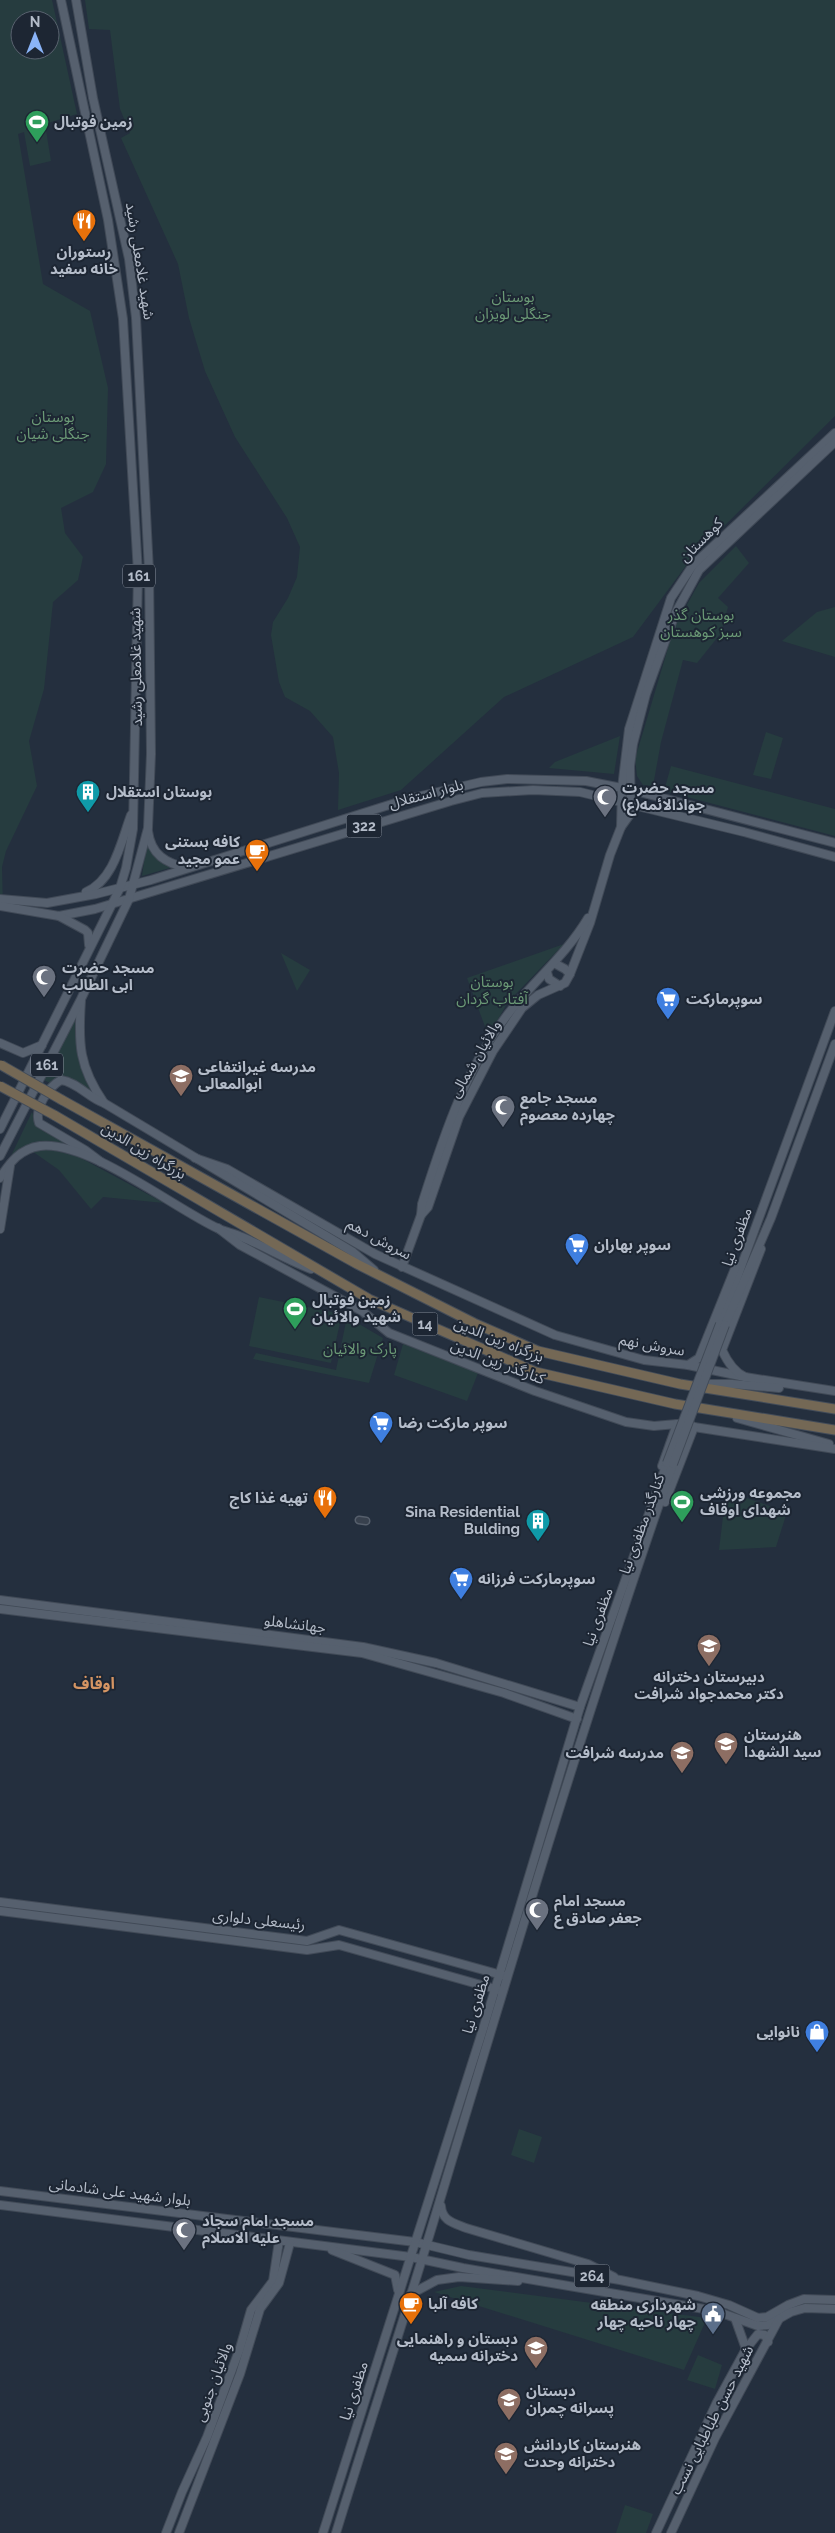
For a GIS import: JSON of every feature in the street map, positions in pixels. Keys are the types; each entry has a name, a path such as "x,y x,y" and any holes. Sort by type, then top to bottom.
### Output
{"highway":[{"name":"بزرگراه زین الدین","path":"0,1065 210,1183 378,1274 474,1323 538,1350 680,1384 835,1410"},
{"name":"بزرگراه زین الدین","path":"0,1086 54,1115 369,1299 536,1372 706,1409 835,1430"}],"main road":[{"name":"شهید غلامعلی رشید","path":"0,1129 77,977 89,946 120,888 131,839 134,808 138,572 123,319 108,220 61,0"},
{"name":"شهید غلامعلی رشید","path":"0,1156 81,999 129,899 148,828 151,754 149,571 136,318 126,242 93,98 76,0"},
{"name":"کوهستان","path":"622,803 622,788 633,728 672,598 692,565 835,433"},
{"name":"کوهستان","path":"632,806 631,754 633,728 674,614 698,570 835,442"},
{"name":"بلوار استقلال","path":"0,899 47,903 120,888 408,799 481,782 548,778 586,781 632,790 835,843"},
{"name":"بلوار استقلال","path":"0,906 59,916 112,905 402,814 482,793 533,790 580,792 744,832 835,857"},
{"name":"والائیان شمالی","path":"402,1267 421,1215 422,1204 442,1139 472,1072 522,1008 538,996 560,986 568,980 621,827 622,803"},
{"name":"والائیان شمالی","path":"621,827 627,820 632,806"},
{"path":"68,900 95,888 107,875 134,808"},
{"path":"148,828 152,846 161,858 170,864 189,868"},
{"name":"والائیان شمالی","path":"490,1048 517,1003 554,964 592,912"},
{"path":"59,916 88,933 89,946"},
{"path":"554,964 565,968 570,974"},
{"path":"547,972 549,979 560,986"},
{"path":"81,999 80,1053 86,1071 104,1103"},
{"name":"مظفری نیا","path":"323,2533 496,1988 580,1707 722,1325 759,1215 783,1156 835,1011"},
{"path":"0,1043 23,1053 32,1065 39,1081"},
{"name":"مظفری نیا","path":"722,1325 771,1218 835,1044"},
{"path":"23,1053 42,1045"},
{"path":"321,1272 292,1262 242,1236 218,1228 44,1128 37,1118 38,1110 45,1097 61,1080 74,1085 96,1100 353,1252 378,1274"},
{"path":"0,1178 12,1160 31,1148 48,1146 66,1149 101,1162"},
{"name":"سروش دهم","path":"195,1158 227,1169 361,1247 555,1335"},
{"path":"0,1226 12,1160"},
{"path":"688,1365 699,1358 759,1215"},
{"path":"722,1350 758,1259 771,1218"},
{"name":"کنارگذر زین الدین","path":"218,1228 240,1245 362,1311 389,1333 458,1362 626,1422 654,1426 689,1424 694,1427 835,1447"},
{"name":"سروش نهم","path":"555,1335 644,1360 688,1365 745,1377 835,1391"},
{"path":"705,1343 717,1350 722,1350"},
{"path":"722,1350 733,1368 745,1377"},
{"path":"680,1384 770,1386 835,1396"},
{"path":"706,1409 835,1447"},
{"path":"606,1639 612,1607 677,1424"},
{"name":"کنارگذر مظفری نیا","path":"615,1630 628,1603 694,1427"},
{"name":"مظفری نیا","path":"336,2533 615,1630 670,1464"},
{"name":"جهانشاهلو","path":"0,1600 362,1650 436,1663 580,1707"},
{"name":"جهانشاهلو","path":"0,1609 362,1650 577,1718"},
{"path":"538,1705 547,1703 546,1698 542,1695"},
{"name":"رئیسعلی دلواری","path":"0,1902 307,1941 339,1930 508,1978"},
{"name":"رئیسعلی دلواری","path":"0,1911 307,1950 339,1946 504,1991"},
{"path":"307,1941 307,1950"},
{"name":"بلوار شهید علی شادمانی","path":"0,2191 415,2242"},
{"path":"440,2201 441,2214 446,2220 466,2228 588,2264 620,2280"},
{"name":"بلوار شهید علی شادمانی","path":"0,2205 411,2257"},
{"name":"والائیان جنوبی","path":"166,2533 182,2492 212,2438 240,2374 257,2308 273,2281 279,2241"},
{"name":"264","path":"415,2242 468,2255 620,2280 719,2302 762,2318 804,2299 835,2300"},
{"name":"والائیان جنوبی","path":"179,2533 212,2438 251,2310 257,2308 279,2283 290,2243"},
{"path":"326,2247 395,2275 398,2282 398,2296"},
{"path":"463,2268 454,2264 452,2259 457,2256 468,2255"},
{"name":"264","path":"411,2257 463,2268 716,2311 758,2326 768,2325 791,2312 805,2308 835,2309"},
{"path":"411,2294 437,2280 459,2277 567,2285"},
{"name":"شهید حسن طباطبایی نسب","path":"656,2533 716,2404 746,2349 735,2318"},
{"name":"شهید حسن طباطبایی نسب","path":"671,2533 715,2438 779,2319"},
{"path":"746,2349 758,2334 765,2335 768,2342"},
{"path":"232,2372 240,2374"},
{"path":"182,2492 193,2495"}],"street":[{"path":"666,1500 679,1498"}],"green space":[{"name":"بوستان جنگلی شیان","path":"0,0 52,0 54,10 10,10 10,60 60,60 60,36 77,114 45,124 51,161 30,166 24,132 18,134 43,284 90,311 108,388 106,464 93,492 61,508 65,533 83,557 78,580 53,602 44,689 29,741 37,786 6,851 2,867 3,907 0,906"},
{"name":"بوستان جنگلی لویزان","path":"85,0 835,0 835,416 691,559 633,637 504,697 401,790 338,810 339,773 333,737 310,711 285,697 279,682 271,635 273,622 288,598 297,577 300,547 287,518 235,437 205,371 189,318 178,264 121,138 130,133 120,109 110,30 89,29"},
{"name":"بوستان گذر سبز کوهستان","path":"736,546 749,563 718,598 728,607 721,633 697,663 683,660 661,742 653,786 643,785 637,776 635,759 674,628 699,583"},
{"path":"835,607 835,657 782,641 817,612"},
{"path":"766,732 783,738 771,779 753,775"},
{"path":"620,736 614,774 549,768 555,762"},
{"path":"671,766 835,809 835,836 664,791"},
{"path":"147,841 160,861 173,867 142,876"},
{"name":"بوستان آفتاب گردان","path":"564,944 508,1002 497,1021 487,1032 467,978"},
{"path":"281,953 310,970 297,991"},
{"path":"77,1015 76,1036 80,1066 94,1095 58,1078 50,1083 44,1080"},
{"path":"32,1112 40,1129 75,1148 24,1148 11,1156"},
{"path":"49,1149 79,1157 164,1203 103,1197 91,1209 59,1170 32,1151"},
{"name":"زمین فوتبال شهید والائیان","path":"259,1297 342,1314 331,1363 249,1346"},
{"name":"پارک والائیان","path":"347,1317 383,1338 369,1383 253,1359 256,1353 336,1370"},
{"path":"403,1344 478,1373 467,1401 394,1375"},
{"path":"726,1491 787,1512 776,1547 719,1550"},
{"path":"519,2129 542,2137 534,2163 511,2155"},
{"path":"461,2286 707,2318 684,2370 434,2292"},
{"path":"698,2355 722,2365 715,2389 687,2380"},
{"path":"625,2505 653,2514 646,2533 616,2533"}],"place":[{"name":"زمین فوتبال","path":"37,143"},
{"name":"رستوران خانه سفید","path":"84,242"},
{"name":"بوستان استقلال","path":"88,813"},
{"name":"مسجد حضرت جوادالائمه(ع)","path":"605,818"},
{"name":"کافه بستنی عمو مجید","path":"257,872"},
{"name":"مسجد حضرت ابی الطالب","path":"44,998"},
{"name":"سوپرمارکت","path":"668,1020"},
{"name":"مدرسه غیرانتفاعی ابوالمعالی","path":"181,1097"},
{"name":"مسجد جامع چهارده معصوم","path":"503,1128"},
{"name":"سوپر بهاران","path":"577,1266"},
{"name":"زمین فوتبال شهید والائیان","path":"295,1330"},
{"name":"سوپر مارکت رضا","path":"381,1444"},
{"name":"تهیه غذا کاج","path":"325,1519"},
{"name":"مجموعه ورزشی شهدای اوقاف","path":"682,1523"},
{"name":"Sina Residential Bulding","path":"538,1542"},
{"name":"سوپرمارکت فرزانه","path":"461,1600"},
{"name":"دبیرستان دخترانه دکتر محمدجواد شرافت","path":"709,1667"},
{"name":"هنرستان سید الشهدا","path":"726,1765"},
{"name":"مدرسه شرافت","path":"682,1774"},
{"name":"مسجد امام جعفر صادق ع","path":"537,1931"},
{"name":"نانوایی","path":"817,2053"},
{"name":"مسجد امام سجاد علیه الاسلام","path":"184,2251"},
{"name":"کافه آلبا","path":"411,2325"},
{"name":"شهرداری منطقه چهار ناحیه چهار","path":"713,2335"},
{"name":"دبستان و راهنمایی دخترانه سمیه","path":"536,2369"},
{"name":"دبستان پسرانه چمران","path":"509,2421"},
{"name":"هنرستان کاردانش دخترانه وحدت","path":"506,2475"}],"district":[{"name":"اوقاف","path":"94,1683"}]}
